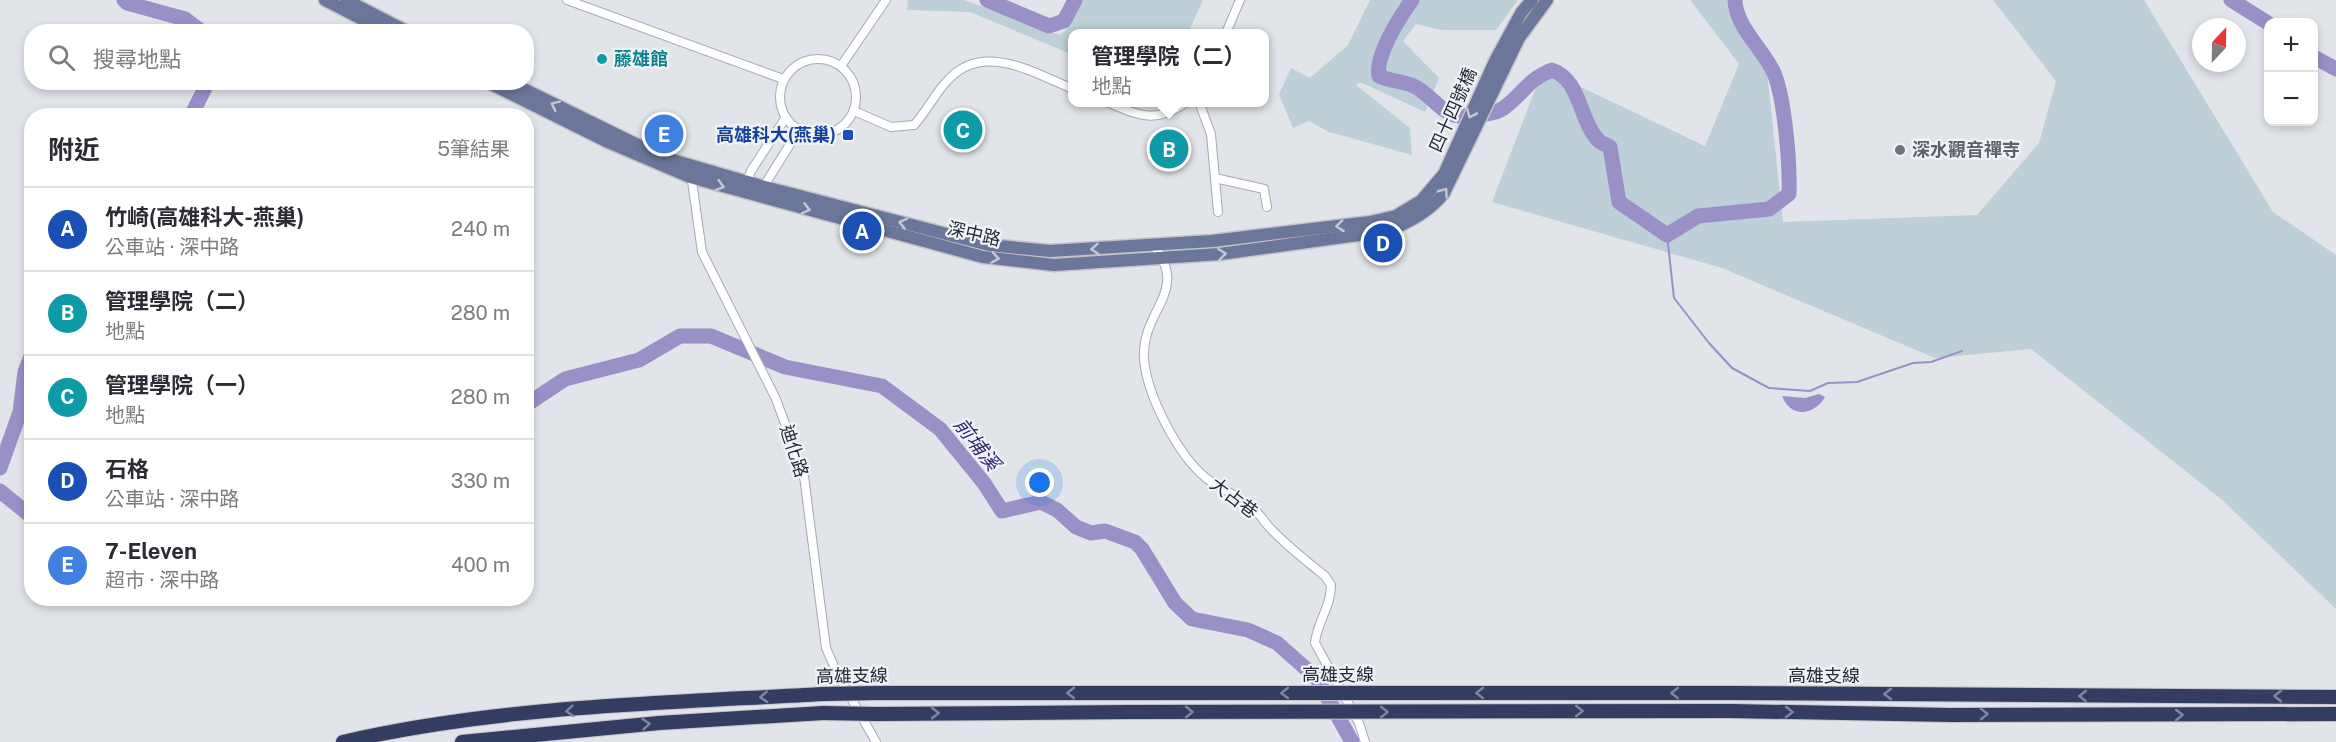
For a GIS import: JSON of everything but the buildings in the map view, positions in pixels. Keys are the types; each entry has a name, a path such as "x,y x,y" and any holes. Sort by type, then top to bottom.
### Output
{"highway":[{"name":"高雄支線","path":"343,742 484,718 654,703 823,694 1734,693 2336,697"},
{"name":"高雄支線","path":"462,742 659,723 823,713 1730,711 1950,715 2336,714"}],"main road":[{"path":"326,0 372,24"},
{"path":"346,0 392,24"},
{"path":"1500,62 1521,13 1532,0"},
{"path":"1500,62 1533,15 1547,0"},
{"name":"四十四號橋","path":"1450,173 1500,62"},
{"name":"深中路","path":"503,90 618,147 750,194 983,256 1018,262 1054,265 1166,263 1387,231 1407,224 1440,199 1450,173"},
{"name":"深中路","path":"525,90 691,172 746,182 989,245 1018,249 1060,251 1212,241 1379,220 1396,216 1421,201 1450,173"}],"street":[{"path":"567,0 783,79"},
{"path":"841,66 886,0"},
{"path":"1228,29 1240,0"},
{"path":"819,59 841,66 856,87 854,111 839,130 828,134 816,135 799,130 786,117 780,94 783,79 789,70 808,60 819,59"},
{"path":"854,111 891,127 914,125 947,80 962,67 983,60 1002,62 1068,87"},
{"path":"1118,107 1139,116 1153,117 1167,114 1179,107"},
{"path":"1200,107 1211,134 1218,212"},
{"path":"786,117 746,182 750,194 765,187 799,130"},
{"name":"迪化路","path":"691,172 702,252 776,399 804,476 826,648 838,675 876,742"},
{"path":"1215,178 1264,189 1267,207"},
{"path":"1153,245 1166,263"},
{"name":"大占巷","path":"1166,263 1166,287 1144,339 1144,361 1163,416 1179,450 1187,459 1207,478 1257,512 1268,527 1325,576 1331,585 1328,608 1316,633 1315,643 1359,723 1365,742"}],"shaded area":[{"path":"908,0 964,0 1060,35 1066,30 1082,0 1203,0 1190,29 1068,29 1068,53 970,12 907,10"},
{"path":"1370,0 1518,0 1496,30 1441,30 1416,24 1403,41 1439,78 1425,112 1360,82 1356,85 1410,128 1412,155 1329,132 1309,121 1293,128 1279,94 1291,68 1310,78 1348,45"},
{"path":"1690,0 1741,0 1767,71 1783,222 1977,215 2039,143 2056,81 1993,0 2144,0 2273,212 2336,255 2336,609 2221,499 2031,349 1935,358 1722,268 1492,202 1543,69 1705,146 1739,64"},
{"path":"1819,394 1825,397 1820,403 1809,411 1802,412 1791,408 1782,396 1805,398"}],"waterway":[{"path":"124,0 127,3 185,19 192,24"},
{"path":"987,0 1049,26 1064,21 1075,0"},
{"path":"1412,0 1385,47 1379,67 1379,76 1415,86 1445,111 1458,116 1467,116 1489,114 1502,109 1531,82 1552,70 1562,75 1574,91 1592,132 1599,141 1610,147 1619,202 1667,235 1698,216 1769,209 1789,194 1786,132 1778,85 1769,64 1740,19 1735,0"},
{"path":"2231,0 2264,21"},
{"path":"2318,59 2336,69"},
{"path":"195,108 204,90"},
{"path":"1667,235 1674,298 1732,368 1769,388 1810,391 1828,383 1857,382 1913,363 1931,362 1962,351"},
{"name":"前埔溪","path":"534,400 565,379 639,360 680,336 711,336 785,367 882,386 940,429 984,483 1002,511 1041,502 1057,510 1076,527 1091,533 1105,531 1135,542 1142,549 1175,603 1192,619 1248,630 1277,643 1316,677 1352,742"},
{"path":"0,468 20,412 24,380"},
{"name":"前埔溪","path":"0,491 24,510"}],"place":[{"name":"藤雄館","path":"602,59"},
{"name":"管理學院（一）","path":"963,130"},
{"name":"7-Eleven","path":"664,134"},
{"name":"高雄科大(燕巢)","path":"848,135"},
{"name":"管理學院（二）","path":"1169,149"},
{"name":"深水觀音禪寺","path":"1900,150"},
{"name":"竹崎(高雄科大-燕巢)","path":"862,231"},
{"name":"石格","path":"1383,243"}]}
